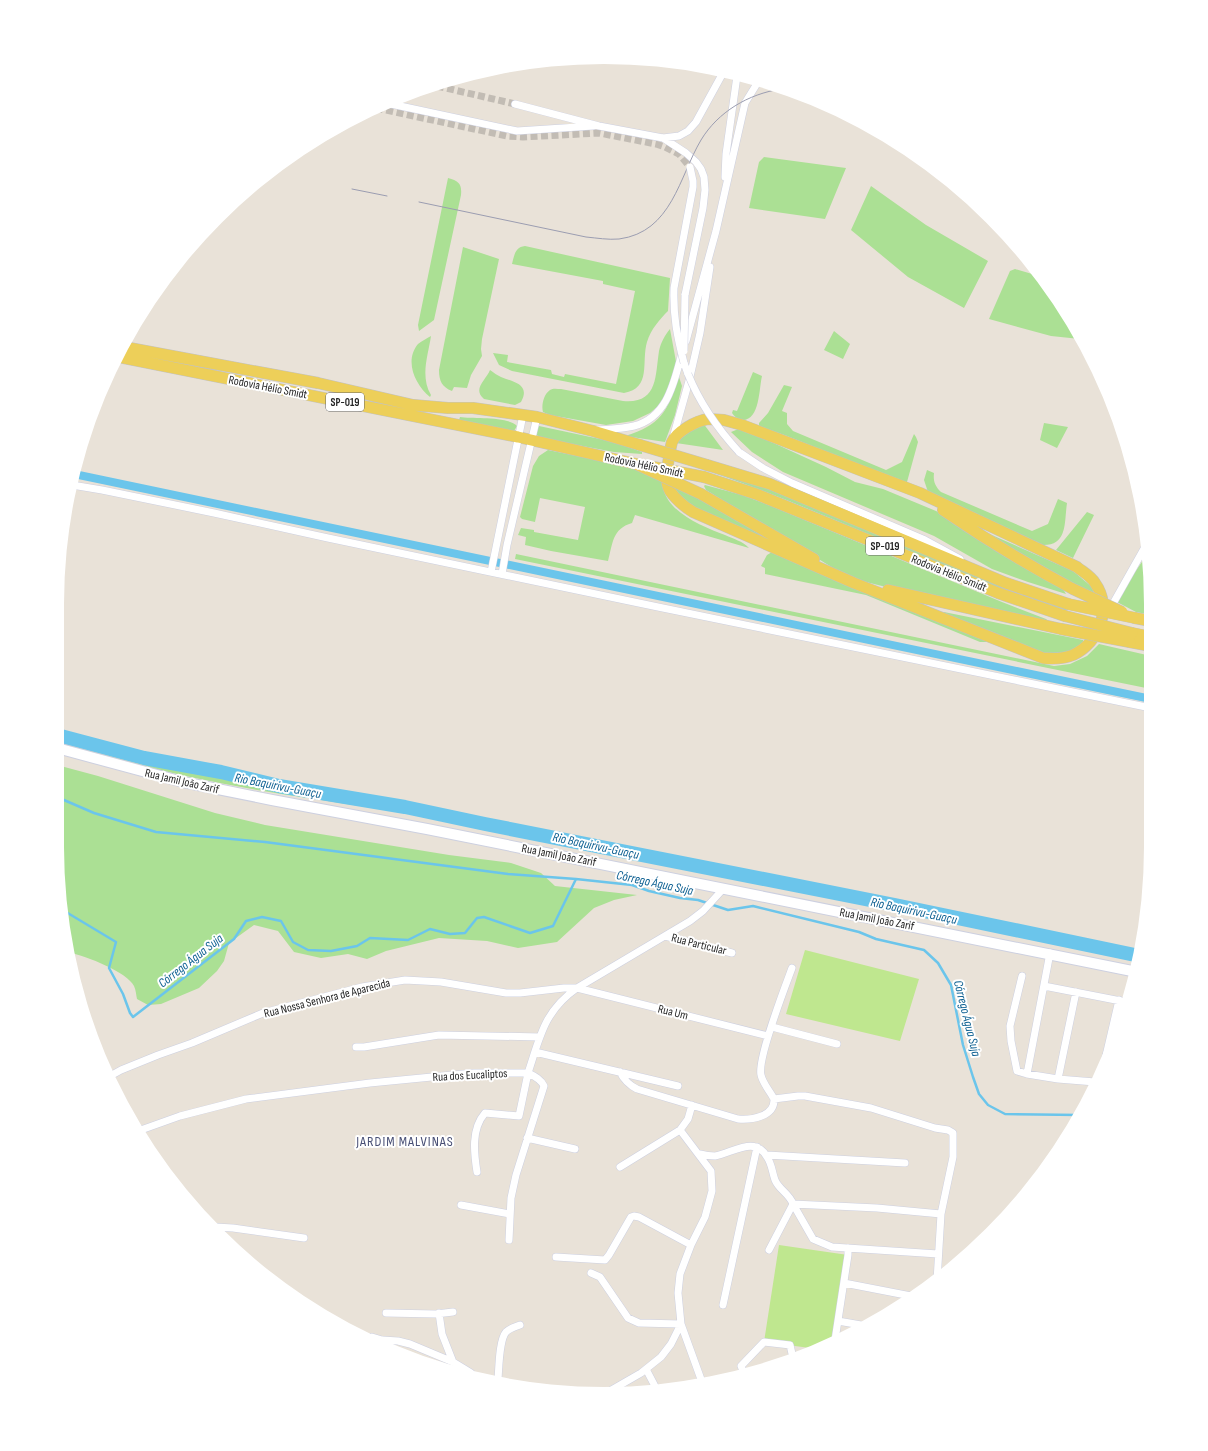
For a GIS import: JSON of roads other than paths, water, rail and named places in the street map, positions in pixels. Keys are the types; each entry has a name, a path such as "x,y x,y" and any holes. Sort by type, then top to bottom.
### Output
{"main road":[{"name":"Rodovia Hélio Smidt","path":"129,348 318,383 413,405 448,408 473,408 537,417 593,431 770,484 1036,594 1068,604 1144,620"},
{"name":"Rodovia Hélio Smidt","path":"124,357 518,437 636,464 704,477 756,494 998,593 1131,637 1144,637"},
{"path":"700,420 724,420 742,425 920,493 1077,567 1088,575 1095,583 1101,594 1103,606 1102,624 1083,650 1065,658 1043,658 854,583 693,512 680,503 670,490 667,482 667,468 672,441 685,428 700,420"},
{"path":"636,464 701,494 783,540 854,583 1061,629 1131,637 1144,643"},
{"path":"920,493 984,538 1029,565 1073,589 1135,618"},
{"name":"Rua Jamil João Zarif","path":"64,750 183,782 414,826 1050,953 1130,971"}],"street":[{"path":"515,104 599,126 663,138 679,136 692,127 696,122 721,77"},
{"path":"725,191 726,154 736,80"},
{"path":"593,431 622,428 643,423 656,414 667,401 674,382 716,231 745,103 756,86"},
{"path":"396,105 517,132 599,126"},
{"path":"663,138 686,153 696,162 701,169 705,190 703,208 685,295 684,363"},
{"path":"690,168 693,187 674,288 673,304 676,331 684,363 694,389 704,408 716,425 739,452 763,468 792,483 925,540 950,553 980,572"},
{"path":"672,441 690,381 700,333 716,231"},
{"path":"492,569 523,415"},
{"path":"503,571 537,417"},
{"path":"77,486 503,571 1144,707"},
{"path":"1102,624 1141,554"},
{"path":"477,1172 474,1153 477,1125 480,1118 485,1113 519,1116 528,1073 542,1028 553,1010 564,998 577,988 690,921 703,911 724,888"},
{"name":"Rua Particular","path":"665,936 732,952"},
{"path":"1027,1074 1050,953"},
{"path":"620,1072 625,1081 637,1089 738,1119 753,1119 769,1111 774,1103 774,1099 761,1076 760,1070 768,1036 792,968"},
{"path":"1022,976 1010,1026 1011,1041 1017,1071 1058,1079 1090,1082"},
{"name":"Rua Nossa Senhora de Aparecida","path":"114,1074 158,1055 264,1014 370,985 405,980 441,982 506,993 577,988"},
{"path":"1044,986 1122,1001"},
{"name":"Rua Um","path":"577,988 768,1036"},
{"path":"1058,1079 1076,992"},
{"path":"772,1027 837,1044"},
{"path":"356,1047 439,1035 540,1037"},
{"path":"535,1052 678,1086"},
{"name":"Rua dos Eucaliptos","path":"144,1129 180,1116 246,1099 370,1083 474,1073 528,1073"},
{"path":"509,1240 510,1214 516,1176 544,1086 542,1082 528,1073"},
{"path":"774,1099 805,1096 871,1108 934,1128 948,1130 953,1133 953,1157 941,1214 937,1271"},
{"path":"620,1167 680,1130 688,1119 692,1105"},
{"path":"680,1130 700,1154 711,1171 712,1191 705,1216 684,1262 678,1293 681,1324 701,1378"},
{"path":"527,1138 575,1149"},
{"path":"700,1154 714,1156 745,1146 757,1147 762,1150 771,1163 776,1181 782,1190 790,1197 813,1239 832,1247 938,1254"},
{"path":"723,1305 757,1147"},
{"path":"766,1155 905,1163"},
{"path":"793,1204 877,1208 941,1214"},
{"path":"769,1250 793,1204"},
{"path":"461,1205 510,1214"},
{"path":"556,1257 605,1260 631,1217 634,1216 639,1216 691,1245"},
{"path":"220,1227 304,1238"},
{"path":"836,1334 848,1248"},
{"path":"591,1273 600,1277 628,1318 634,1322 681,1324"},
{"path":"844,1283 905,1295"},
{"path":"386,1313 453,1312"},
{"path":"439,1313 442,1334 453,1362"},
{"path":"838,1321 856,1324"},
{"path":"617,1387 646,1369 661,1357 671,1344 681,1324"},
{"path":"498,1377 504,1335 506,1331 520,1325"},
{"path":"381,1338 404,1342 453,1362 463,1369"},
{"path":"742,1369 741,1366 764,1342 790,1346 792,1353"},
{"path":"646,1369 654,1384"}],"waterway":[{"path":"79,475 1144,698"},
{"name":"Rio Baquirivu-Guaçu","path":"64,737 144,758 221,772 279,786 405,807 895,905 1133,955"},
{"path":"64,800 94,813 156,832 265,842 508,874 576,879"},
{"name":"Córrego Água Suja","path":"69,914 116,942 109,968 133,1017 234,939 246,921 262,917 281,921 293,942 308,950 331,951 357,946 370,938 408,940 430,929 450,934 465,933 477,918 484,917 530,933 553,926 576,879 632,885 649,891 680,898 698,900 728,910 753,906 859,932 876,939 924,950 938,963 951,985 963,1045 979,1094 988,1105 1005,1114 1073,1115"}],"tunnel":[{"path":"446,88 515,104"},
{"path":"386,110 507,136 523,137 599,133 665,147 679,154 690,167"}],"tram line":[{"path":"419,202 586,237 619,239 637,234 651,226 672,201 701,140 716,121 735,106 757,95 771,91"},
{"path":"352,189 387,196"}],"district":[{"name":"JARDIM MALVINAS","path":"405,1141"}]}
